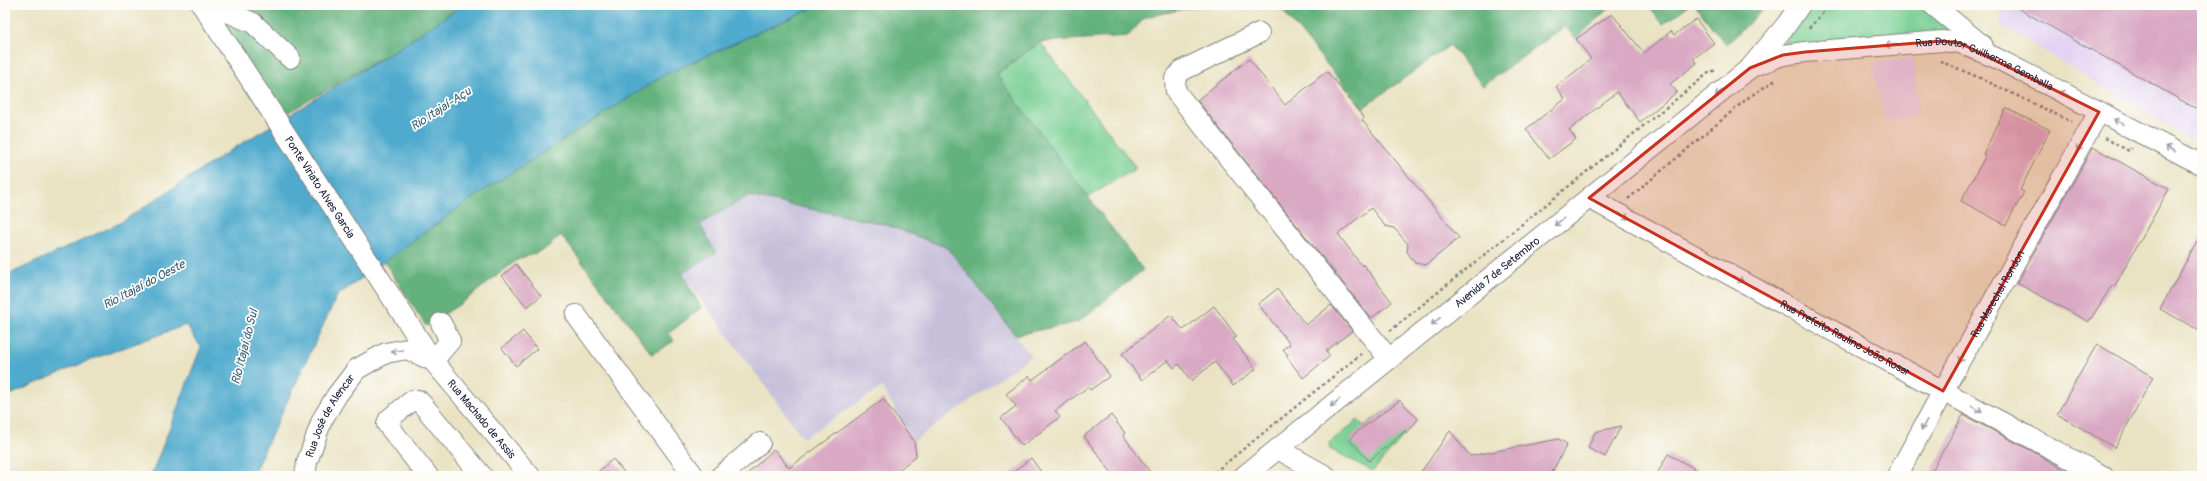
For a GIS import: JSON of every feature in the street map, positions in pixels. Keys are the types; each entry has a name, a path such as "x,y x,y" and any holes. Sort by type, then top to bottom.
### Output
{"street":[{"path":"1750,68 1787,24 1800,5"},
{"path":"1933,5 1996,58"},
{"path":"207,8 253,22 290,58"},
{"name":"Ponte Viriato Alves Garcia","path":"207,8 433,362"},
{"path":"1259,33 1181,71 1174,79 1176,92 1389,359"},
{"name":"Rua Doutor Guilherme Gemballa","path":"1750,68 1783,55 1805,52 1942,41 1960,43 1996,58 2202,165"},
{"name":"Avenida 7 de Setembro","path":"1244,476 1750,68"},
{"name":"Rua Marechal Rondon","path":"1897,476 2099,112"},
{"name":"Rua Prefeito Raulino João Rosar","path":"1590,198 1943,391 2103,476"},
{"path":"576,315 694,476"},
{"path":"433,362 450,341 441,323"},
{"name":"Rua José de Alencar","path":"305,476 306,462 322,420 337,395 357,370 386,353 407,349 433,362"},
{"name":"Rua Machado de Assis","path":"433,362 530,476"},
{"path":"428,476 387,424 389,419 413,400 418,400 422,404 482,476"},
{"path":"721,476 760,443"},
{"path":"1278,450 1326,476"}],"path":[{"path":"1934,59 1980,78 2089,130 2129,151 2138,133"},
{"path":"1210,476 1712,71 1719,70"},
{"path":"1628,199 1748,97 1779,78"}],"highlighted area":[{"path":"1942,41 1960,43 2099,112 1943,391 1589,198 1750,68 1783,55"}],"shaded area":[{"path":"2003,5 2202,5 2202,147 1999,24"},
{"path":"1913,58 1918,114 1886,122 1872,63"},
{"path":"748,196 884,224 948,248 1031,356 914,441 882,387 803,438 682,273 716,253 700,224"},
{"path":"16,462 25,476 5,476 5,466"}],"green space":[{"path":"224,5 463,5 399,48 285,114 207,13"},
{"path":"819,5 1204,5 1145,17 1128,36 1040,42 996,74 1143,270 1078,322 1015,335 948,248 884,224 748,196 700,224 716,253 682,273 701,308 669,333 674,341 652,354 561,235 544,250 517,260 463,302 426,326 384,261 475,196 666,74"},
{"path":"1278,5 1612,5 1576,39 1565,26 1483,86 1450,45 1363,108"},
{"path":"1647,5 1689,5 1663,24"},
{"path":"1695,5 1768,5 1726,45"},
{"path":"1809,5 1921,5 1970,40 1782,47"},
{"path":"1040,42 1136,168 1088,197 996,75"},
{"path":"1400,400 1416,421 1373,471 1330,449 1329,443 1358,420 1364,426"}],"water":[{"path":"463,5 819,5 666,74 475,196 337,296 252,476 151,476 201,347 186,325 85,362 5,397 5,276 120,223 231,150 399,48"}],"building":[{"path":"2012,5 2202,5 2202,112"},
{"path":"1612,14 1644,53 1671,31 1674,35 1696,19 1714,43 1693,59 1697,63 1670,84 1677,92 1640,122 1617,92 1569,130 1576,139 1549,159 1526,129 1565,99 1556,87 1591,59 1576,39"},
{"path":"1249,59 1285,105 1327,71 1364,118 1362,120 1459,238 1426,265 1415,263 1407,252 1408,244 1394,228 1385,226 1371,208 1338,234 1392,302 1373,317 1370,317 1197,100"},
{"path":"2006,108 2050,130 2020,190 2024,192 2006,225 1961,201 1986,155 1983,154"},
{"path":"2093,147 2169,189 2114,287 2112,285 2089,322 2017,283"},
{"path":"2202,233 2202,332 2160,309"},
{"path":"516,264 541,296 527,307 502,276"},
{"path":"1277,289 1306,325 1331,305 1352,331 1326,351 1330,356 1303,378 1286,356 1288,355 1283,349 1290,344 1258,304"},
{"path":"1214,306 1237,337 1233,339 1256,369 1233,386 1215,362 1191,381 1179,364 1174,368 1168,360 1142,380 1122,354 1171,315 1183,330"},
{"path":"523,331 537,349 516,366 502,348"},
{"path":"1085,341 1110,376 1090,390 1088,387 1055,411 1060,417 1022,446 1001,418 1016,406 1006,394 1029,376 1032,380"},
{"path":"2097,344 2153,377 2115,448 2057,414"},
{"path":"883,399 914,441 916,456 891,476 745,476 774,449 789,468"},
{"path":"1400,400 1418,419 1407,433 1405,431 1369,461 1350,440 1354,434"},
{"path":"1111,415 1125,433 1123,435 1153,476 1114,476 1084,436"},
{"path":"1963,415 2034,452 2075,476 1929,476"},
{"path":"1621,426 1605,457 1588,448 1595,432"},
{"path":"1450,431 1470,456 1559,439 1567,444 1550,476 1418,476"},
{"path":"1668,454 1708,476 1656,476"},
{"path":"1031,458 1044,476 1008,476"},
{"path":"613,459 627,476 593,476"}],"water label":[{"name":"Rio Itajaí-Açu","path":"441,109"},
{"name":"Rio Itajaí do Oeste","path":"144,285"},
{"name":"Rio Itajaí do Sul","path":"245,347"}]}
